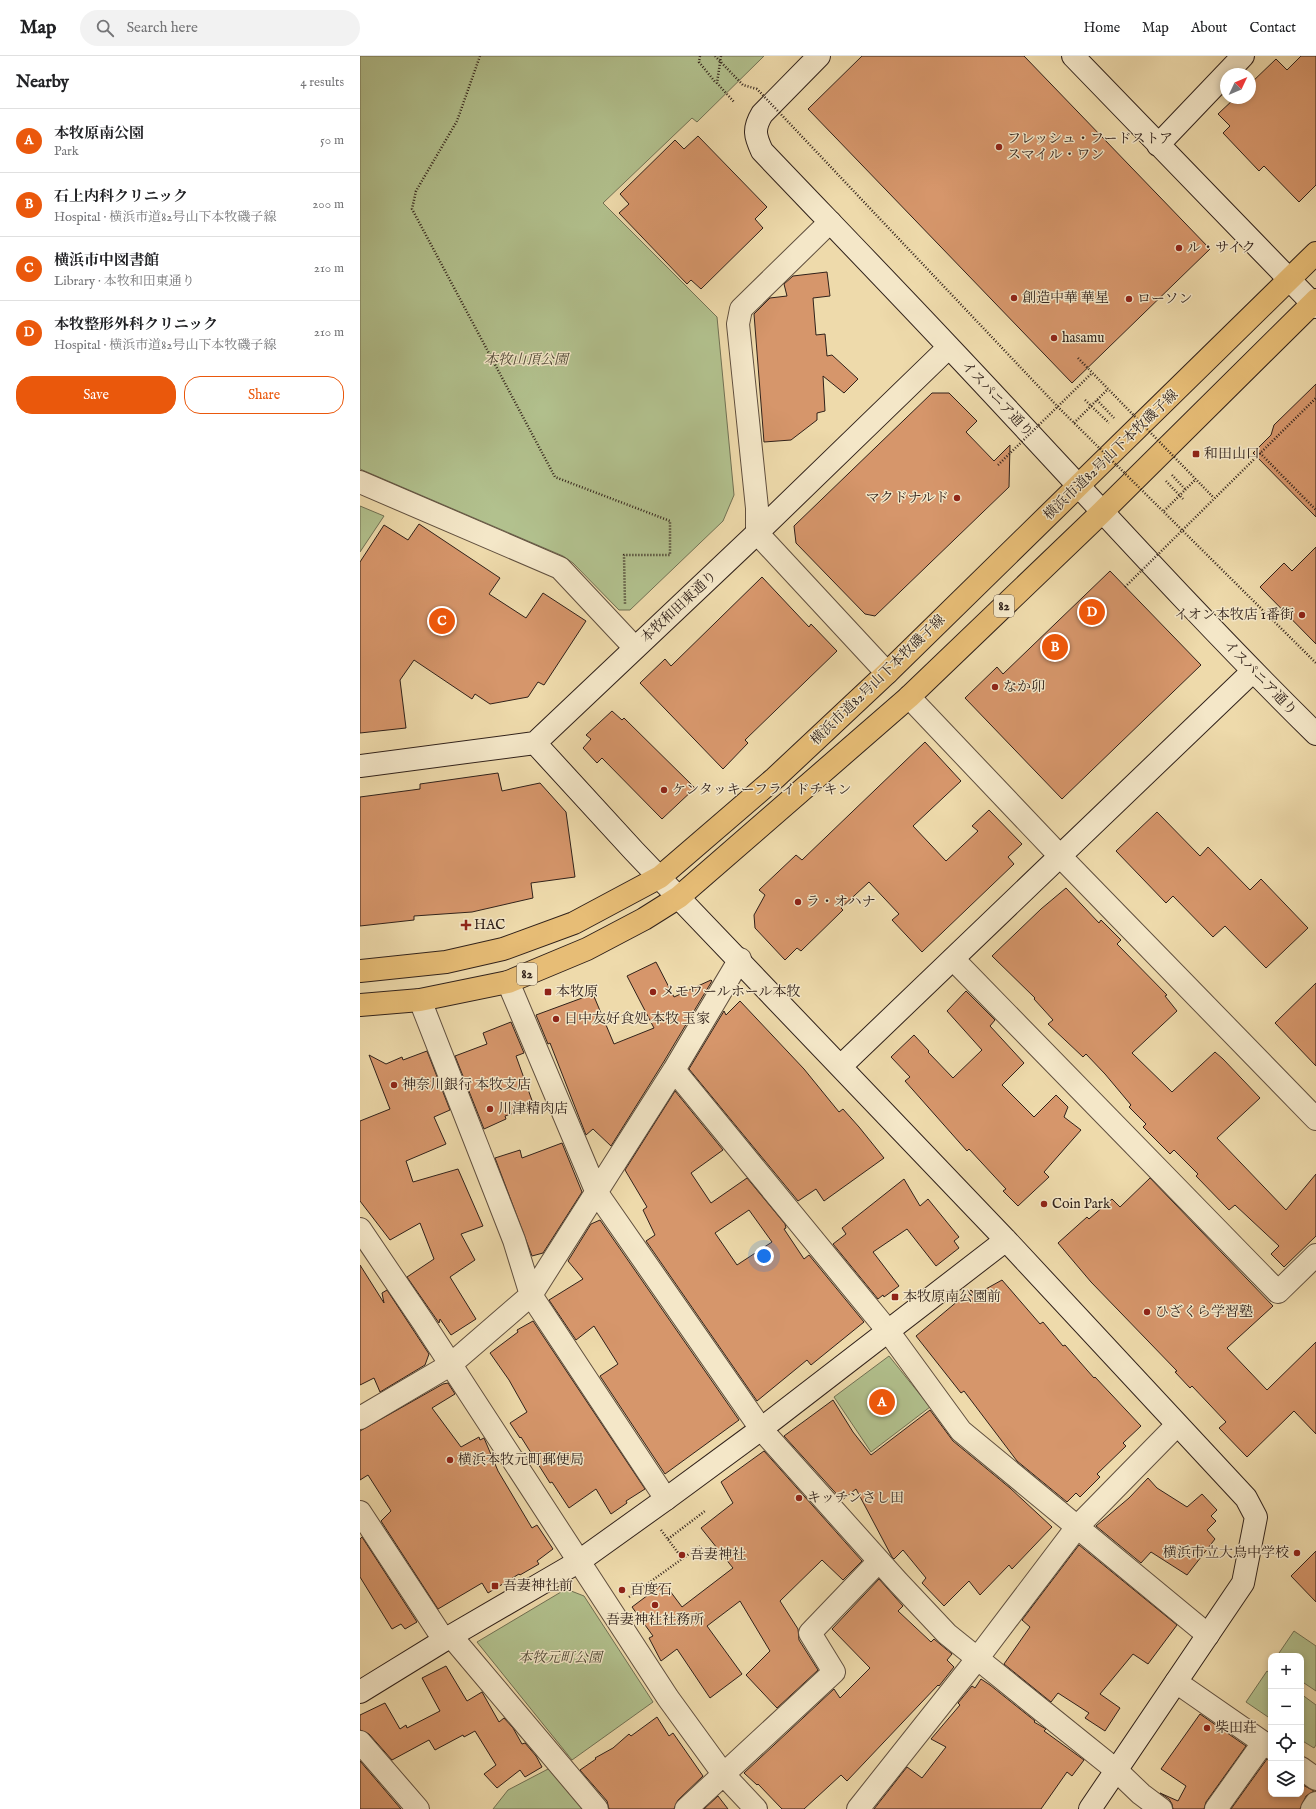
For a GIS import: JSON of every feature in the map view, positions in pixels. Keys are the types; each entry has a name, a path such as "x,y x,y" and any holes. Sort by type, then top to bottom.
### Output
{"main road":[{"name":"横浜市道82号山下本牧磯子線","path":"360,971 446,962 503,949 574,924 660,877 774,778 886,673 1316,253"},
{"name":"横浜市道82号山下本牧磯子線","path":"360,1005 420,1000 508,982 587,950 644,919 679,896 712,870 909,697 1102,512 1315,303"}],"street":[{"name":"イスパニア通り","path":"819,56 762,114 756,124 756,138 762,151 949,347 1102,512 1253,671 1316,734"},
{"path":"1073,56 1290,280 1315,303"},
{"path":"1158,144 1243,56"},
{"path":"830,222 741,309 738,324 757,508 757,534 886,673"},
{"name":"本牧和田東通り","path":"535,743 757,534 949,347"},
{"path":"360,482 560,568 635,648"},
{"path":"841,1066 1253,671"},
{"path":"909,697 1060,856 1316,1119"},
{"path":"360,766 535,743 660,877 740,959 1006,1240 1246,1498 1256,1517 1244,1583 1090,1809"},
{"path":"360,1418 450,1364 531,1295 674,1070 740,959"},
{"path":"954,959 1278,1292 1316,1255"},
{"path":"508,982 596,1193 760,1428 879,1561 947,1634 1116,1770 1141,1794 1161,1809"},
{"path":"420,1000 514,1240 531,1295 666,1499"},
{"path":"674,1070 888,1331 961,1431 1208,1635"},
{"path":"360,1229 668,1698 724,1775 756,1809"},
{"path":"360,1692 448,1638 578,1562 666,1499 1006,1240"},
{"path":"858,1809 977,1659 1077,1527 1177,1424"},
{"path":"360,1512 448,1638 597,1809"},
{"path":"686,1809 834,1672 810,1632 879,1561"},
{"path":"1176,1682 1267,1745 1216,1809"},
{"path":"360,1742 418,1809"},
{"path":"1304,1770 1316,1779"},
{"path":"1312,1809 1316,1803"}],"path":[{"path":"480,56 457,121 416,191 412,209 555,477 670,521 670,555 624,555 624,585"},
{"path":"700,56 699,62 734,102"},
{"path":"715,56 743,85 757,89 1074,423 1316,663"},
{"path":"717,83 722,56"},
{"path":"1078,358 1214,498"},
{"path":"998,465 1092,373"},
{"path":"1074,423 1108,389"},
{"path":"1125,587 1316,398"},
{"path":"1085,400 1108,424 1115,417 1097,400"},
{"path":"1260,453 1316,510"},
{"path":"1169,472 1185,489"},
{"path":"1163,478 1183,499"},
{"path":"1164,511 1196,479"},
{"path":"668,1539 705,1511"},
{"path":"648,1512 682,1558"},
{"path":"610,1610 700,1546"}],"green space":[{"name":"本牧山頂公園","path":"360,56 764,56 697,122 692,118 603,203 717,317 734,495 723,521 630,610 619,610 573,563 563,556 360,469"},
{"path":"360,506 384,516 360,552"},
{"path":"889,1356 930,1407 871,1452 834,1397"},
{"name":"本牧元町公園","path":"566,1589 584,1596 653,1702 572,1760 477,1642"},
{"path":"1294,1631 1316,1646 1316,1691 1304,1683 1304,1653 1279,1653"},
{"path":"1267,1671 1268,1717 1246,1702"},
{"path":"1304,1696 1316,1705 1316,1745 1314,1748 1304,1742"},
{"path":"550,1768 584,1809 493,1809 508,1790"}],"building":[{"path":"862,56 1024,56 1210,249 1072,383 808,109"},
{"path":"1301,56 1316,56 1316,185 1299,202 1264,166 1259,171 1223,133 1230,126 1218,114 1229,104 1256,104 1256,78 1276,59 1287,70"},
{"path":"698,136 767,207 755,219 763,228 701,289 691,280 687,284 619,213 629,204 620,194 675,140 684,149"},
{"path":"827,272 830,296 813,298 816,335 825,334 827,356 832,355 858,379 844,393 823,376 825,411 817,413 817,420 791,440 764,442 754,314 770,298 787,296 784,284 793,276"},
{"path":"1316,384 1316,517 1253,453 1271,435 1274,425"},
{"path":"932,393 949,393 977,421 966,432 994,461 1010,445 1009,487 875,616 865,614 796,543 794,526"},
{"path":"419,524 500,578 489,594 526,618 543,593 586,621 544,685 538,682 528,697 490,704 475,694 472,699 414,660 400,680 406,728 360,733 360,562 384,525 408,540"},
{"name":"イオン本牧店 1番街","path":"1316,547 1316,644 1260,587 1284,563 1292,571"},
{"path":"1110,571 1201,665 1062,799 965,698 997,667 1003,674"},
{"path":"762,577 809,627 811,624 837,651 745,740 748,743 723,769 640,683 665,659 671,666"},
{"path":"612,711 622,720 624,718 695,788 662,819 602,758 597,763 583,748 591,739 586,735"},
{"path":"925,742 961,781 913,826 946,861 978,831 972,826 989,810 1022,844 1008,857 1014,864 922,952 892,920 899,914 869,882 841,908 843,910 801,951 797,948 785,960 755,928 754,915 765,895 759,890 796,855 802,860"},
{"path":"498,773 502,791 540,783 566,812 575,877 531,883 533,898 472,912 414,916 414,920 360,926 360,797 420,789 420,784"},
{"path":"1157,812 1200,856 1208,847 1250,890 1261,879 1308,928 1266,968 1225,926 1213,937 1173,896 1166,903 1116,851"},
{"path":"1066,888 1099,923 1101,920 1121,940 1117,944 1167,995 1165,996 1177,1011 1132,1053 1172,1092 1215,1052 1223,1059 1260,1098 1217,1138 1286,1210 1316,1174 1316,1236 1284,1267 1271,1254 1279,1246 1235,1205 1229,1210 1196,1176 1198,1174 1174,1150 1170,1154 1143,1127 1146,1124 1129,1107 1131,1105 1105,1074 1086,1054 1083,1057 1048,1024 1053,1020 1034,999 1035,998 992,956 1041,909"},
{"path":"656,962 674,997 711,980 712,981 611,1146 593,1129 586,1135 550,1043 548,1044 536,1015 593,994 614,1044 654,1028 627,976"},
{"path":"1316,983 1316,1066 1275,1023"},
{"path":"966,991 995,1020 990,1026 1024,1063 1002,1085 1034,1117 1056,1095 1068,1107 1064,1117 1081,1130 1044,1172 1049,1177 1018,1206 1003,1191 1006,1189 969,1149 967,1151 905,1081 910,1077 891,1057 914,1035 953,1078 982,1050 947,1011"},
{"path":"740,1001 804,1069 839,1112 843,1109 884,1158 824,1201 816,1189 798,1201 689,1069 724,1011 726,1015"},
{"path":"511,1022 524,1053 516,1056 534,1106 505,1116 506,1119 484,1129 455,1056 487,1044 483,1033"},
{"path":"427,1051 450,1110 434,1117 446,1144 406,1161 413,1182 458,1169 483,1226 461,1234 475,1260 450,1277 476,1319 451,1335 440,1319 439,1323 407,1277 434,1259 420,1223 390,1240 360,1201 360,1121 390,1109 369,1055 386,1064 402,1057 403,1060"},
{"path":"675,1091 723,1150 691,1173 711,1203 747,1178 785,1224 786,1228 784,1229 804,1259 809,1255 864,1322 811,1365 807,1360 757,1401 646,1241 655,1235 643,1210 647,1207 625,1170","holes":["749,1210 772,1242 737,1265 715,1233"]},
{"path":"562,1143 582,1192 543,1253 532,1256 495,1158 520,1150 522,1158"},
{"path":"1150,1178 1273,1306 1227,1348 1267,1390 1316,1342 1316,1434 1294,1411 1247,1457 1219,1428 1226,1422 1192,1386 1190,1388 1175,1372 1177,1371 1091,1282 1058,1243 1087,1217 1089,1219 1112,1199 1120,1207"},
{"path":"904,1179 920,1206 928,1199 959,1237 954,1241 959,1248 936,1266 907,1229 873,1252 899,1286 884,1297 883,1295 878,1299 833,1244 846,1234 842,1228"},
{"path":"600,1220 739,1420 665,1474 600,1376 618,1364 594,1326 576,1340 549,1300 583,1279 568,1261 591,1224"},
{"path":"360,1265 384,1303 382,1293 387,1290 429,1354 425,1365 380,1392 374,1378 360,1385"},
{"path":"1002,1280 1040,1324 1043,1322 1063,1346 1065,1345 1094,1378 1095,1377 1141,1426 1123,1443 1126,1446 1097,1474 1100,1477 1080,1497 1076,1493 1067,1502 1017,1461 964,1391 961,1393 916,1336 971,1290 975,1295"},
{"path":"533,1321 645,1489 626,1501 627,1503 611,1514 596,1489 569,1508 552,1482 550,1483 521,1437 520,1438 510,1423 527,1412 509,1380 490,1353 518,1332 517,1330"},
{"path":"448,1383 455,1394 432,1408 461,1447 479,1437 480,1440 484,1438 498,1471 532,1528 537,1525 553,1549 537,1561 539,1564 488,1593 482,1583 438,1609 381,1521 391,1511 368,1475 360,1480 360,1431 443,1384"},
{"path":"833,1400 853,1432 871,1455 930,1410 953,1441 1010,1488 1052,1527 1012,1569 1009,1565 980,1595 969,1581 944,1606 922,1583 926,1578 903,1550 894,1559 892,1557 856,1489 842,1500 784,1436"},
{"path":"764,1451 862,1561 843,1580 822,1560 780,1601 798,1629 799,1640 818,1670 777,1708 746,1675 770,1651 740,1601 707,1626 742,1674 710,1698 677,1649 661,1661 649,1638 653,1636 632,1607 664,1583 682,1607 733,1568 701,1528 733,1503 721,1482"},
{"path":"1148,1478 1157,1488 1187,1507 1202,1494 1217,1510 1211,1516 1216,1521 1207,1530 1215,1539 1187,1575 1151,1552 1141,1563 1096,1526 1129,1498"},
{"path":"362,1537 417,1622 405,1629 401,1624 392,1629 360,1577 360,1539"},
{"path":"1079,1545 1177,1625 1148,1664 1133,1654 1100,1694 1120,1708 1105,1731 1085,1718 1089,1713 1058,1693 1051,1702 1004,1664 1030,1627 1022,1620"},
{"path":"1316,1551 1316,1602 1291,1576"},
{"path":"879,1579 903,1606 898,1611 931,1642 934,1639 952,1654 947,1660 954,1667 939,1686 938,1685 847,1781 841,1775 804,1809 782,1809 758,1784 757,1785 744,1773 834,1689 840,1698 870,1668 832,1629"},
{"path":"446,1666 467,1701 482,1692 499,1722 504,1718 513,1728 522,1744 525,1743 536,1756 542,1767 525,1777 520,1770 497,1788 484,1774 496,1765 475,1731 464,1737 463,1735 435,1750 429,1740 392,1760 369,1734 360,1730 360,1715 385,1703 400,1729 406,1725 407,1728 440,1711 422,1678"},
{"path":"981,1679 1035,1721 1034,1722 1046,1729 1044,1731 1084,1760 1072,1776 1067,1772 1041,1809 874,1809 907,1767 922,1778 946,1747 931,1739 960,1705 958,1703 972,1686 975,1688"},
{"path":"1200,1714 1246,1746 1206,1802 1204,1809 1173,1809 1169,1799 1160,1793 1178,1801 1186,1786 1161,1769"},
{"path":"657,1717 669,1736 673,1733 703,1776 678,1800 674,1809 609,1809 607,1801 580,1770 596,1759 595,1758 613,1748 629,1734 631,1736"},
{"path":"1267,1759 1268,1797 1304,1797 1304,1786 1314,1791 1306,1796 1300,1809 1231,1809"},
{"path":"360,1761 401,1809 360,1809"},
{"path":"718,1796 728,1809 704,1809"}],"place":[{"name":"フレッシュ・フードストア スマイル・ワン","path":"999,147"},
{"name":"ル・サイク","path":"1179,248"},
{"name":"創造中華 華星","path":"1014,298"},
{"name":"ローソン","path":"1129,299"},
{"name":"hasamu","path":"1054,338"},
{"name":"和田山口","path":"1196,454"},
{"name":"マクドナルド","path":"957,498"},
{"name":"本牧整形外科クリニック","path":"1092,612"},
{"name":"イオン本牧店 1番街","path":"1302,615"},
{"name":"横浜市中図書館","path":"442,621"},
{"name":"石上内科クリニック","path":"1055,647"},
{"name":"なか卯","path":"995,687"},
{"name":"ケンタッキーフライドチキン","path":"664,790"},
{"name":"ラ・オハナ","path":"798,902"},
{"name":"HAC","path":"466,925"},
{"name":"本牧原","path":"548,992"},
{"name":"メモワールホール本牧","path":"653,992"},
{"name":"日中友好食処 本牧 玉家","path":"556,1019"},
{"name":"神奈川銀行 本牧支店","path":"394,1085"},
{"name":"川津精肉店","path":"490,1109"},
{"name":"Coin Park","path":"1044,1204"},
{"name":"本牧原南公園前","path":"895,1297"},
{"name":"ひざくら学習塾","path":"1147,1312"},
{"name":"本牧原南公園","path":"882,1402"},
{"name":"横浜本牧元町郵便局","path":"450,1460"},
{"name":"キッチンさし田","path":"799,1498"},
{"name":"横浜市立大鳥中学校","path":"1297,1553"},
{"name":"吾妻神社","path":"682,1555"},
{"name":"吾妻神社前","path":"495,1586"},
{"name":"百度石","path":"622,1590"},
{"name":"吾妻神社社務所","path":"655,1605"},
{"name":"柴田荘","path":"1207,1728"}]}
